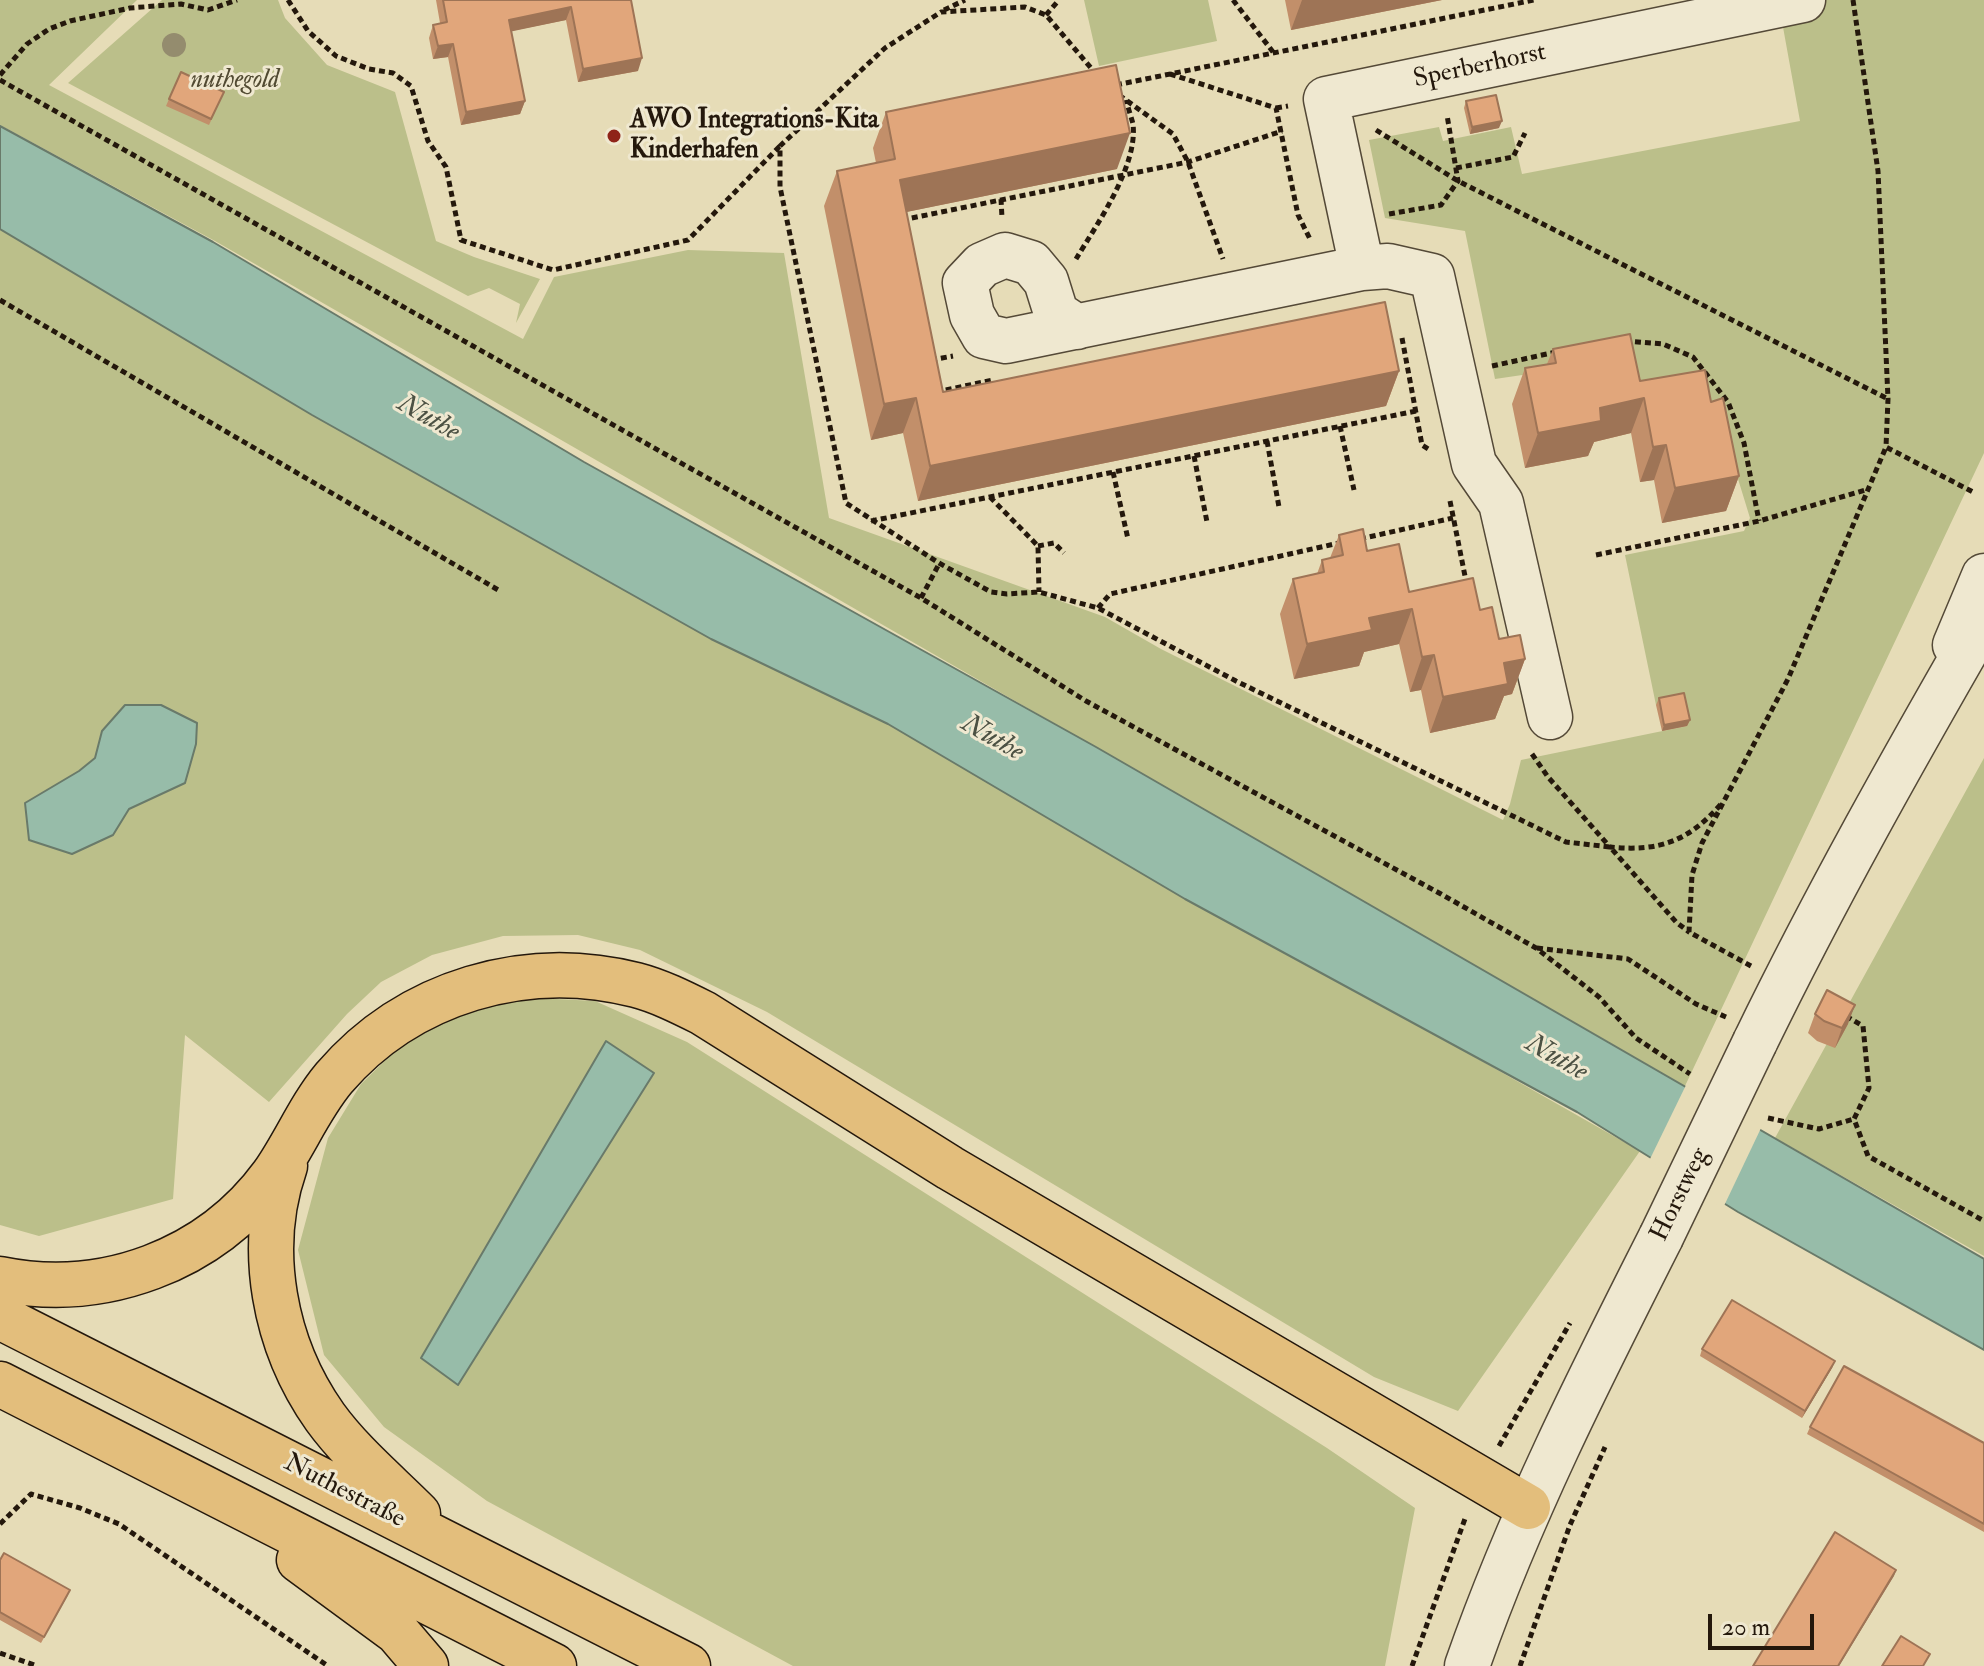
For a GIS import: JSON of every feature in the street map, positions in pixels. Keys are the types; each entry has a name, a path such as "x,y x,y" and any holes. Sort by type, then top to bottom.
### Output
{"highway":[{"path":"0,1279 50,1286 97,1283 164,1263 215,1233 251,1202 273,1175 310,1110 333,1079 360,1051 391,1026 424,1006 472,988 536,975 571,975 639,986 672,997 703,1013 950,1168 1528,1507"},
{"path":"292,1144 277,1193 271,1258 277,1307 293,1361 308,1391 347,1445 451,1546"},
{"name":"Nuthestraße","path":"0,1317 688,1666"},
{"path":"0,1384 554,1666"},
{"path":"190,1480 397,1632 426,1666"}],"street":[{"name":"Sperberhorst","path":"1326,99 1803,0"},
{"path":"1326,99 1352,221 1345,271"},
{"path":"1064,313 1236,294 1345,271 1388,266 1432,276 1474,464 1501,503 1540,735"},
{"name":"Horstweg","path":"1917,736 1984,576"},
{"name":"Horstweg","path":"1467,1666 1528,1507 1661,1237 1743,1031 1784,982 1984,619"}],"path":[{"path":"237,0 208,10 181,4 130,8 70,21 49,29 27,44 0,78 921,598 1086,701 1536,948 1599,997 1636,1038 1690,1074"},
{"path":"288,0 308,31 336,56 369,69 393,73 411,86 428,141 446,167 461,240 553,270 688,240 780,146 885,48 965,0"},
{"path":"1046,15 1059,0"},
{"path":"1233,0 1273,52"},
{"path":"1493,0 1495,8"},
{"path":"1107,87 1534,0"},
{"path":"1689,932 1692,875 1702,843 1788,679 1886,447 1888,399 1878,171 1853,0"},
{"path":"941,12 1025,7 1046,15 1107,87 1173,134 1188,162 1236,294"},
{"path":"1168,73 1276,108 1326,99 1458,181 1888,399"},
{"path":"1352,221 1441,205 1458,181 1440,75"},
{"path":"1064,313 1131,155 1133,126 1125,99"},
{"path":"1276,108 1298,215 1345,271"},
{"path":"897,221 1188,162 1282,131"},
{"path":"1456,168 1513,157 1525,133"},
{"path":"780,146 780,187 846,503 870,521 991,592 1039,592 1098,608 1236,681 1566,842 1639,850 1663,845 1686,836 1706,821 1722,803"},
{"path":"0,300 500,591"},
{"path":"1399,325 1422,445 1440,457"},
{"path":"1624,341 1663,344 1693,357 1728,402 1744,443 1759,521"},
{"path":"1454,374 1562,351"},
{"path":"870,521 1416,411"},
{"path":"1340,426 1354,490"},
{"path":"1267,441 1279,507"},
{"path":"1886,447 1975,493"},
{"path":"1194,456 1207,522"},
{"path":"1113,472 1128,539"},
{"path":"1596,555 1759,521 1870,489"},
{"path":"1448,494 1469,596"},
{"path":"990,497 1038,546 1039,592"},
{"path":"1359,539 1453,518"},
{"path":"1098,608 1110,594 1344,542"},
{"path":"1038,546 1054,543 1064,553"},
{"path":"921,598 939,563"},
{"path":"1540,735 1548,777 1676,922 1757,969"},
{"path":"1536,948 1628,959 1743,1031"},
{"path":"1842,1014 1863,1026 1869,1088 1854,1119 1868,1156 1984,1221"},
{"path":"1768,1118 1819,1129 1854,1119"},
{"path":"1412,1666 1480,1480 1573,1317"},
{"path":"0,1524 31,1494 80,1508 119,1524 328,1666"},
{"path":"1520,1666 1570,1525"},
{"path":"0,1653 37,1666"}],"green space":[{"path":"0,0 137,0 49,85 523,339 554,277 688,250 784,253 829,518 1105,617 1161,649 1503,820 1521,760 1687,726 1682,700 1656,705 1625,555 1744,531 1750,518 1723,430 1640,401 1631,359 1495,379 1465,231 1385,218 1369,140 1439,127 1443,141 1511,127 1522,174 1800,121 1781,16 1816,0 1984,0 1984,453 1685,1086 215,241 0,125"},
{"name":"nuthegold","path":"162,0 278,0 285,18 327,65 395,92 436,241 540,279 516,323 520,304 489,288 468,296 68,83"},
{"path":"1084,0 1208,0 1217,41 1099,66"},
{"path":"0,219 1640,1151 1458,1411 1374,1377 767,1012 640,950 578,935 503,936 432,955 381,982 347,1014 269,1102 185,1035 173,1199 39,1236 0,1225"},
{"path":"1984,758 1984,1256 1775,1138"},
{"path":"519,997 595,1001 687,1042 1327,1448 1415,1508 1385,1666 793,1666 487,1501 384,1427 324,1355 298,1250 328,1138 361,1084 402,1044 453,1015"}],"water":[{"name":"Nuthe","path":"0,126 213,242 584,462 1096,747 1984,1259 1984,1350 1738,1212 1577,1112 1185,899 888,724 711,639 312,415 0,229"},
{"path":"125,705 161,705 197,723 196,744 185,783 129,809 113,835 72,854 29,840 25,803 95,758 102,731"},
{"path":"606,1041 654,1073 458,1385 421,1358"}],"pier":[{"path":"1687,1083 1762,1126 1723,1208 1649,1161"}],"building":[{"path":"443,0 631,0 642,58 583,69 571,7 509,20 525,101 466,112 453,44 438,46 433,25 447,22"},
{"path":"1116,65 1130,133 900,180 943,392 1385,302 1399,371 930,466 916,398 884,404 837,171 895,159 886,112"},
{"path":"181,72 224,92 211,119 169,99"},
{"path":"1496,95 1502,121 1472,127 1466,101"},
{"path":"1630,334 1640,381 1705,370 1711,402 1723,398 1739,476 1675,488 1666,445 1653,447 1644,398 1600,408 1601,421 1538,433 1525,368 1556,363 1553,349"},
{"path":"1363,529 1367,551 1399,544 1409,592 1473,578 1480,610 1492,607 1499,639 1520,635 1525,659 1504,663 1508,684 1443,697 1434,655 1422,657 1412,609 1369,618 1372,630 1307,644 1293,579 1324,572 1322,560 1343,555 1339,535"},
{"path":"1684,693 1690,720 1664,725 1659,698"},
{"path":"1827,990 1855,1005 1842,1028 1815,1014"},
{"path":"1732,1300 1835,1361 1805,1411 1702,1349"},
{"path":"1844,1366 1984,1443 1984,1524 1810,1427"},
{"path":"1835,1532 1896,1570 1838,1666 1753,1666"},
{"path":"4,1553 70,1590 44,1637 0,1612 0,1560"},
{"path":"1901,1636 1930,1654 1923,1666 1882,1666"}],"place":[{"name":"AWO Integrations-Kita Kinderhafen","path":"614,136"}]}
